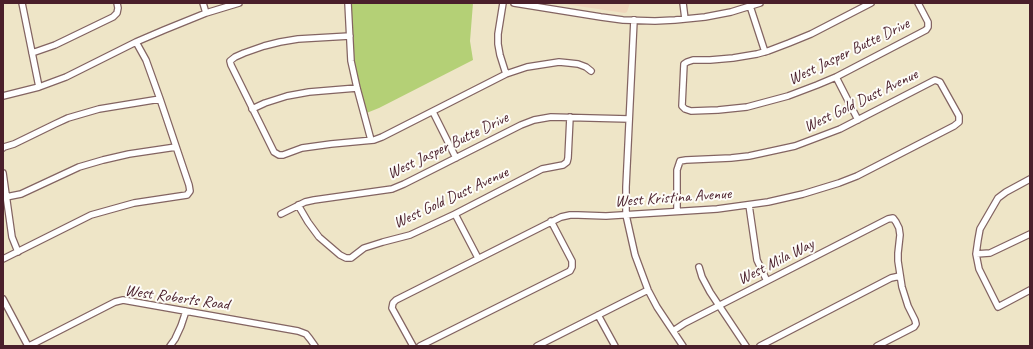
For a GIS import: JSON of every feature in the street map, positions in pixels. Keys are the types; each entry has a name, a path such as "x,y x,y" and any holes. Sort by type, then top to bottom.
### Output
{"street":[{"path":"28,3 22,4 39,87"},
{"path":"32,53 55,45 113,17 117,13 117,3"},
{"path":"203,3 206,13"},
{"path":"3,96 39,87 66,77 136,42 164,30 206,13 239,3"},
{"path":"348,3 351,61 371,140"},
{"path":"503,3 498,34 498,44 506,74"},
{"path":"514,3 601,17 654,21 706,17 760,3"},
{"path":"683,3 684,19"},
{"path":"750,6 765,52 811,34 871,3"},
{"name":"West Jasper Butte Drive","path":"765,52 733,58 694,60 687,62 684,64 682,106 685,110 691,111 718,110 755,105 796,94 836,77 926,30 928,27 928,22 918,3"},
{"path":"634,20 626,215 635,255 648,290 683,346"},
{"path":"350,36 304,38 280,42 244,53 230,61 230,65 274,152 279,155 283,155 302,148 371,140 382,137 506,74 528,67 559,62 578,64 591,71"},
{"path":"3,259 91,215 134,203 187,195 190,191 190,185 146,60 136,42"},
{"path":"836,77 858,120"},
{"name":"West Gold Dust Avenue","path":"677,211 677,170 680,161 749,156 795,146 824,136 936,80 940,82 958,116 959,122"},
{"path":"252,109 264,103 287,96 309,92 357,88"},
{"path":"3,148 68,118 99,109 160,99"},
{"path":"433,112 456,158"},
{"name":"West Jasper Butte Drive","path":"281,214 298,205 314,200 392,189 534,120 551,117 629,119"},
{"name":"West Gold Dust Avenue","path":"298,205 320,238 340,255 346,258 351,258 364,248 410,235 455,214 542,169 563,165 567,162 568,158 570,117"},
{"name":"West Kristina Avenue","path":"413,346 392,308 393,303 396,300 551,221 570,215 606,216 716,209 768,202 803,194 857,176 959,122"},
{"path":"6,197 21,194 79,167 129,154 176,147"},
{"path":"3,173 12,237 18,252"},
{"path":"1030,179 998,198 980,229 976,254 978,269 998,307 1030,290"},
{"path":"749,205 757,260 767,281"},
{"path":"455,214 478,258"},
{"name":"West Mila Way","path":"673,331 718,306 888,219 893,218 899,228 900,235 898,253 900,276"},
{"path":"420,346 570,271 572,261 551,221"},
{"path":"976,254 990,253 1030,234"},
{"path":"699,267 702,277 718,306 746,346"},
{"path":"760,346 891,278 900,276 908,306 916,324 914,327 877,346"},
{"path":"537,346 648,290"},
{"path":"3,299 28,346"},
{"name":"West Roberts Road","path":"28,346 40,344 115,302 123,300 298,331 306,334 315,346"},
{"path":"170,346 178,332 186,311"},
{"path":"598,315 615,346"}],"shaded area":[{"path":"558,3 630,3 627,12 625,13"}],"green space":[{"path":"348,3 473,3 470,41 473,60 379,108 364,114 353,72"}]}
